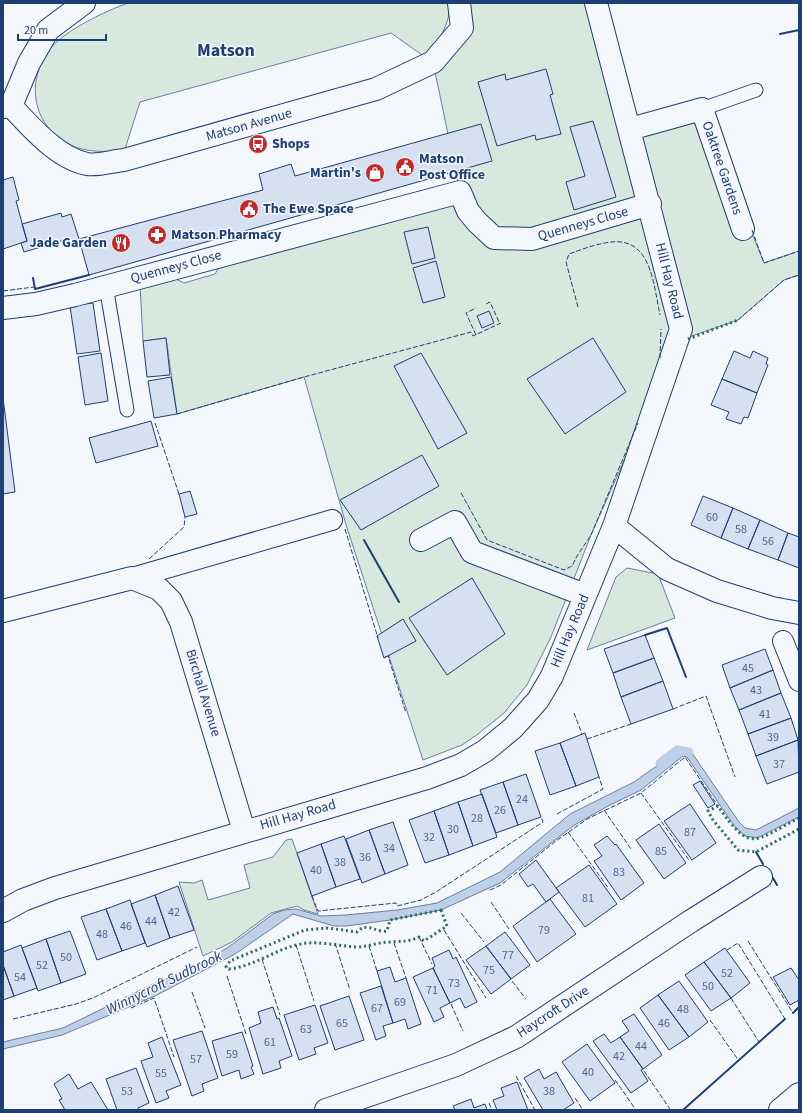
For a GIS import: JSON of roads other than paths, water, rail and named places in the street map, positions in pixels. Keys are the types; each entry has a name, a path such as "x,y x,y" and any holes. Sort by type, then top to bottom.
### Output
{"street":[{"name":"Matson Avenue","path":"84,3 48,30 29,63 7,107 43,138 70,157 87,164 124,160 383,86 433,62 462,28 459,3"},
{"name":"Hill Hay Road","path":"3,911 23,900 55,888 426,778 461,765 485,751 513,728 538,700 552,676 614,526 681,329 650,204 596,3"},
{"name":"Oaktree Gardens","path":"630,129 702,109 743,229"},
{"name":"Quenneys Close","path":"3,308 36,304 460,192 468,211 494,238 532,239 650,204"},
{"path":"3,611 132,578 332,520"},
{"path":"421,540 455,522 472,552 585,595"},
{"path":"614,526 667,569 717,591 772,608 799,613"},
{"name":"Birchall Avenue","path":"132,578 159,589 171,601 181,622 244,831"},
{"path":"783,641 799,681"},
{"name":"Haycroft Drive","path":"326,1110 456,1065 516,1037 691,921 761,877"},
{"path":"780,1110 799,1094"}],"lane":[{"path":"702,109 756,90"},
{"path":"106,286 127,410"}],"water":[{"path":"682,748 690,750 739,822 745,828 756,830 799,808 799,817 757,838 745,836 735,827 687,757 683,756 641,790 608,806 573,826 500,883 441,910 390,920 347,926 334,926 293,914 235,954 155,996 62,1035 3,1049 3,1042 63,1028 151,985 197,967 230,946 273,914 284,910 296,909 321,916 346,915 397,910 437,903 500,872 570,814 634,782"}],"waterway":[{"name":"Winnycroft Sudbrook","path":"660,763 677,750 689,752"}],"place":[{"name":"Shops","path":"258,144"},
{"name":"Matson Post Office","path":"405,167"},
{"name":"Martin's","path":"375,173"},
{"name":"The Ewe Space","path":"249,209"},
{"name":"Matson Pharmacy","path":"157,235"},
{"name":"Jade Garden","path":"121,243"}],"district":[{"name":"Matson","path":"226,50"}]}
